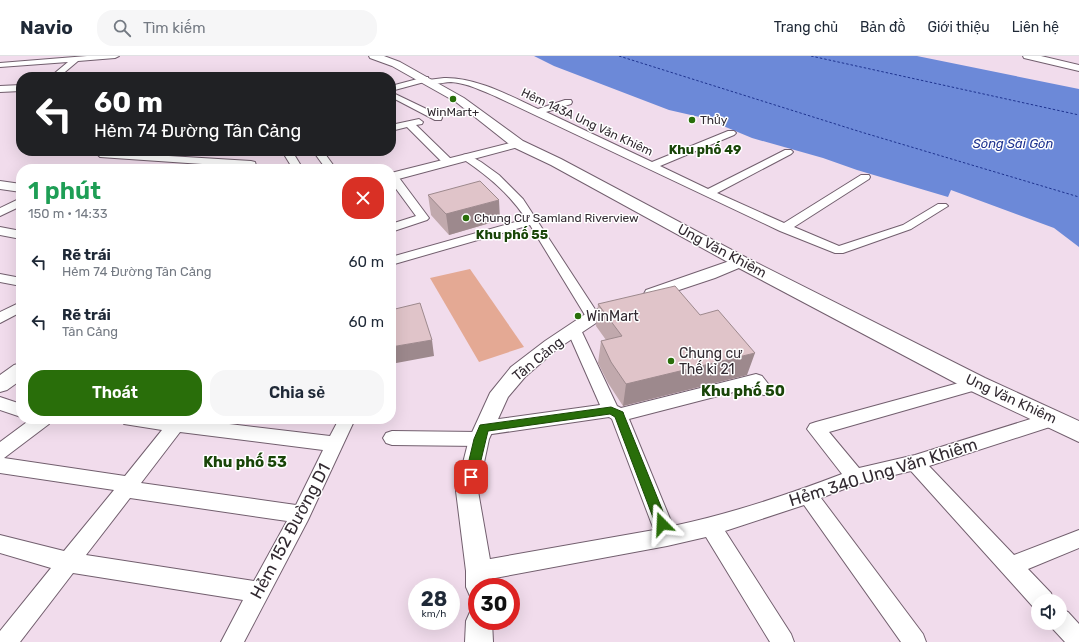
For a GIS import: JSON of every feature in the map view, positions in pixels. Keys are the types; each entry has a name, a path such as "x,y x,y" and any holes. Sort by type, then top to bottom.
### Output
{"main road":[{"name":"Ung Văn Khiêm","path":"374,56 396,64 460,100 518,144 556,162 741,262 977,384 1079,432"},
{"path":"1028,56 1079,68"}],"street":[{"path":"0,65 115,56"},
{"path":"60,72 76,59"},
{"name":"Hẻm 143A Ung Văn Khiêm","path":"396,88 428,81 443,80 465,82 537,112 784,228 839,250 907,227 942,206"},
{"path":"0,89 16,88"},
{"path":"396,97 438,118 396,127"},
{"path":"537,112 568,102"},
{"path":"409,124 448,162"},
{"path":"651,166 731,133"},
{"path":"396,176 518,144"},
{"path":"708,193 788,152"},
{"path":"124,156 251,164"},
{"path":"180,164 193,156"},
{"path":"467,157 493,174 515,195 593,317"},
{"path":"784,228 865,177"},
{"path":"396,182 423,218 396,226"},
{"path":"0,185 16,187"},
{"path":"0,213 16,204"},
{"path":"396,260 533,221"},
{"path":"0,231 16,234"},
{"name":"Tân Cảng","path":"479,578 467,491 482,434 500,393 518,372 593,317 639,298 709,275 741,262"},
{"path":"0,278 16,281"},
{"path":"0,318 16,309"},
{"path":"574,330 615,413 667,537"},
{"path":"0,385 16,374"},
{"path":"392,438 482,434 615,413 756,380 765,390"},
{"path":"855,477 816,429 977,384"},
{"path":"0,403 16,409"},
{"name":"Hẻm 340 Ung Văn Khiêm","path":"483,578 711,527 808,495 855,477 915,463 1053,419"},
{"path":"0,452 36,424"},
{"path":"6,642 67,562 176,424"},
{"path":"192,424 335,444"},
{"name":"Hẻm 152 Đường D1","path":"232,642 301,514 345,424"},
{"path":"915,463 1037,594"},
{"path":"0,465 126,487 301,514"},
{"path":"808,495 915,642"},
{"path":"711,527 783,642"},
{"path":"1011,566 1079,539"},
{"path":"0,544 67,562 258,592"},
{"path":"1067,627 1079,640"},
{"path":"479,630 479,642"}],"shaded area":[{"path":"470,269 524,347 479,362 430,278"}],"water":[{"name":"Sông Sài Gòn","path":"534,56 917,56 1079,89 1079,247 1054,228 951,190 948,197 857,170 823,158 752,138 704,118 669,110 554,66"}],"building":[{"path":"480,181 499,200 446,214 428,195"},
{"path":"675,286 700,315 718,310 755,353 626,384 611,362 601,341 622,336 598,304"},
{"path":"420,303 432,340 396,346 396,309"}],"ferry route":[{"path":"619,56 861,132 1079,197"},
{"path":"811,56 1079,115"}],"place":[{"name":"WinMart+","path":"453,99"},
{"name":"Thủy","path":"692,120"},
{"name":"Chung Cư Samland Riverview","path":"466,218"},
{"name":"WinMart","path":"578,316"},
{"name":"Chung cư Thế kỉ 21","path":"671,361"}],"district":[{"name":"Khu phố 49","path":"705,149"},
{"name":"Khu phố 55","path":"512,234"},
{"name":"Khu phố 50","path":"743,391"},
{"name":"Khu phố 53","path":"245,462"}],"route":[{"path":"471,477 479,439 484,428 611,410 619,415 662,524"}]}
